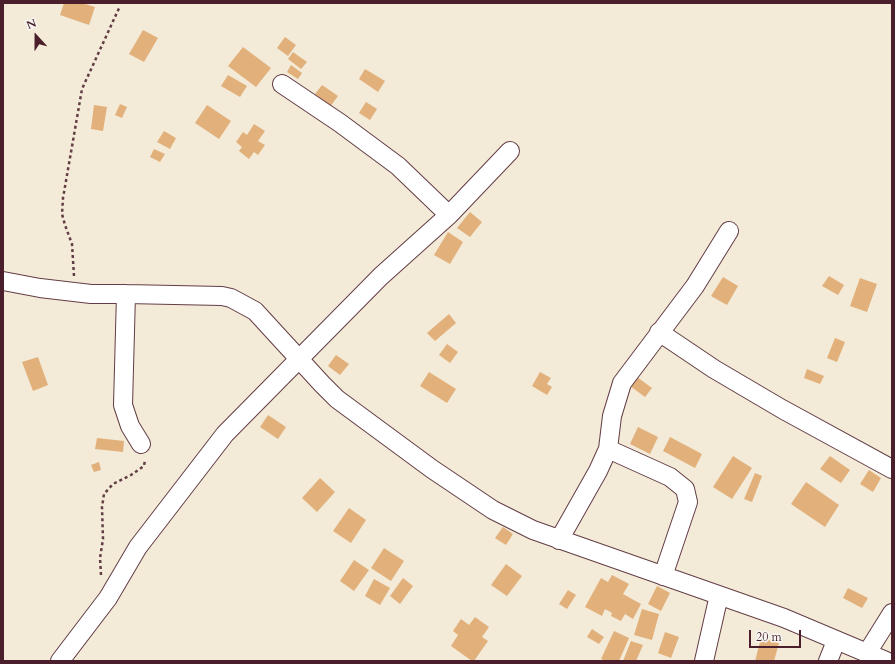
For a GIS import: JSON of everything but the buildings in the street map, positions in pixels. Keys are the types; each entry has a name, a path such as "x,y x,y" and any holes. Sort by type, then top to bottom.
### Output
{"street":[{"path":"282,84 340,123 398,166 449,215"},
{"path":"60,661 108,598 138,547 225,434 381,276 449,215 510,151"},
{"path":"559,540 598,471 608,449 612,416 622,383 695,286 729,231"},
{"path":"3,282 91,294 222,296 231,298 255,311 337,399 432,469 493,510 533,530 559,540 784,618 886,661"},
{"path":"126,294 123,405 130,426 141,444"},
{"path":"659,332 714,369 782,409 892,469"},
{"path":"608,449 670,477 685,489 688,502 663,576"},
{"path":"704,661 719,595"},
{"path":"867,653 892,613"},
{"path":"828,661 836,641"}],"path":[{"path":"75,292 72,244 64,226 62,214 63,198 82,89 120,6"},
{"path":"108,598 101,574 100,558 103,539 102,507 104,494 113,484 131,475 144,466 145,457 141,444"}]}
